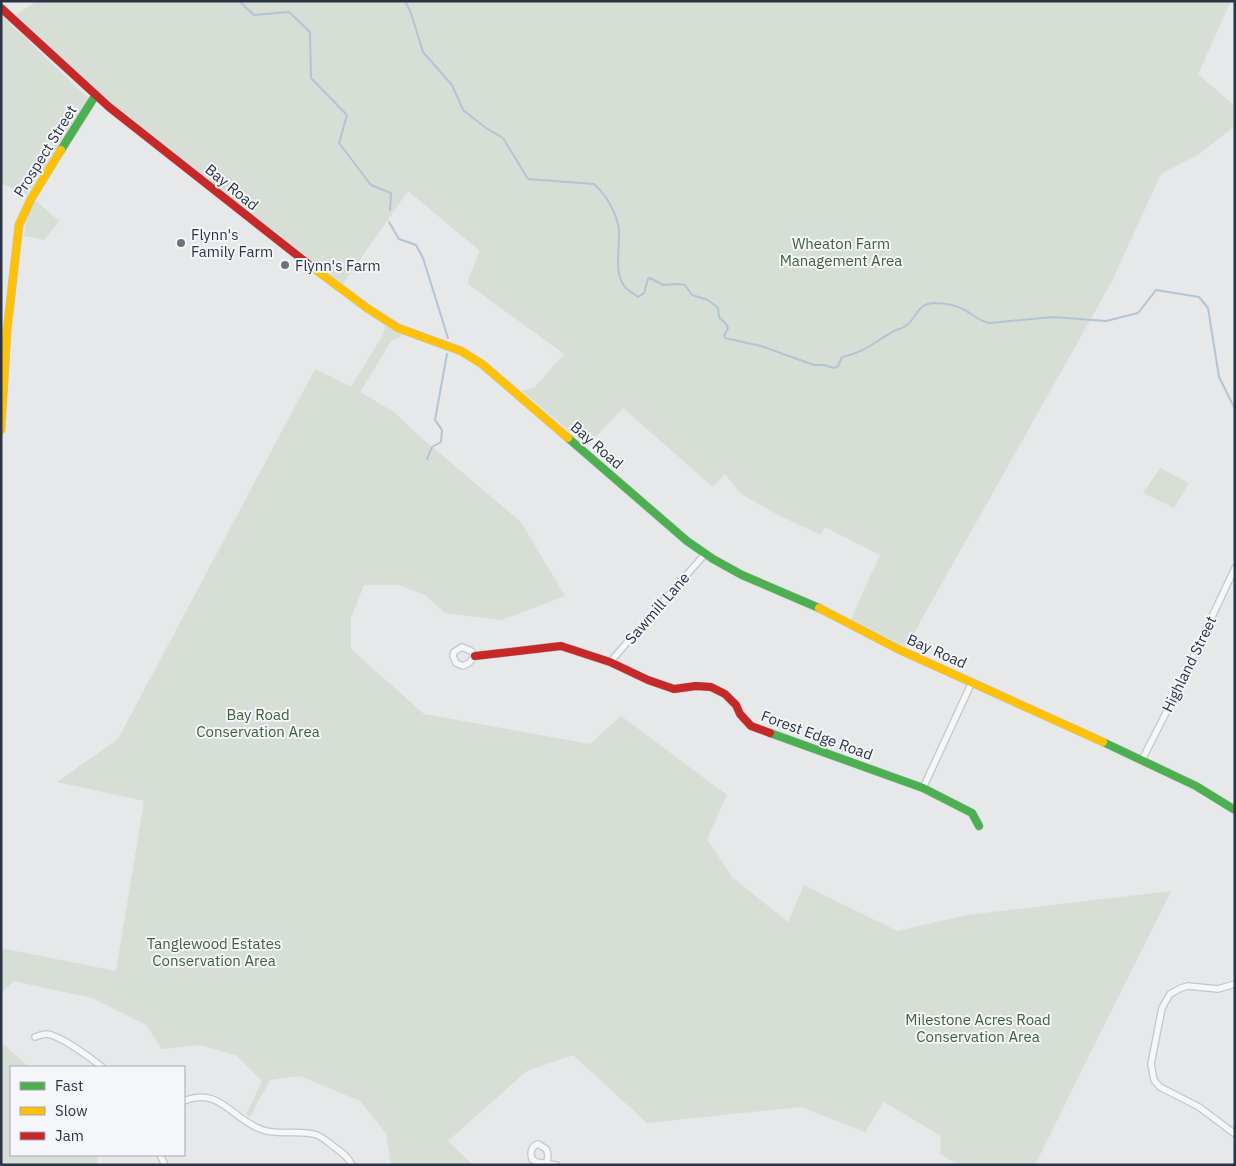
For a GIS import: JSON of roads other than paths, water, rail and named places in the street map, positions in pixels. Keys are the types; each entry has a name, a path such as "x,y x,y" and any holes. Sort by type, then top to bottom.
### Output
{"main road":[{"name":"Bay Road","path":"1,8 95,96 279,242 373,313 398,328 460,351 482,364 683,538 705,554 742,575 805,601 900,650 1142,760 1210,793 1235,810"},
{"name":"Prospect Street","path":"1,430 7,331 19,225 31,198 95,96"},
{"name":"Forest Edge Road","path":"475,656 561,646 610,662 648,680 674,688 712,687 725,694 751,726 923,788 972,813 979,826"}],"street":[{"name":"Sawmill Lane","path":"610,662 705,554"},
{"name":"Highland Street","path":"1142,760 1176,694 1235,568"},
{"path":"923,788 972,682"},
{"path":"1235,984 1218,989 1188,986 1170,994 1162,1008 1151,1064 1154,1080 1160,1088 1199,1107 1235,1134"},
{"path":"35,1037 46,1034 62,1041 90,1057 101,1066"},
{"path":"185,1101 193,1097 206,1096 260,1130 267,1132 306,1132 319,1136 345,1154 352,1165"},
{"path":"547,1163 556,1165"}],"waterway":[{"path":"239,1 254,15 289,12 310,32 311,78 347,115 339,143 371,185 391,193 390,210"},
{"path":"405,1 411,13 423,52 452,85 463,110 486,128 503,138 528,179 594,184 603,194 611,205 618,224 618,269 622,283 638,297 644,293 650,278 663,285 685,285 692,295 708,300 718,308 719,317 728,328 724,336 725,338 761,346 814,365 834,368 838,366 842,357 864,349 895,330 904,327 927,304 940,303 956,306 976,318 990,323 1053,317 1106,321 1138,313 1156,290 1199,297 1208,308 1219,377 1235,409"},
{"path":"389,222 399,239 416,245 423,258 448,338"},
{"path":"427,459 432,447 441,442 442,430 435,420 447,354"}],"place":[{"name":"Flynn's Family Farm","path":"181,243"},
{"name":"Flynn's Farm","path":"285,265"}],"park label":[{"name":"Wheaton Farm Management Area","path":"841,252"},
{"name":"Bay Road Conservation Area","path":"258,722"},
{"name":"Tanglewood Estates Conservation Area","path":"214,952"},
{"name":"Milestone Acres Road Conservation Area","path":"978,1028"}]}
